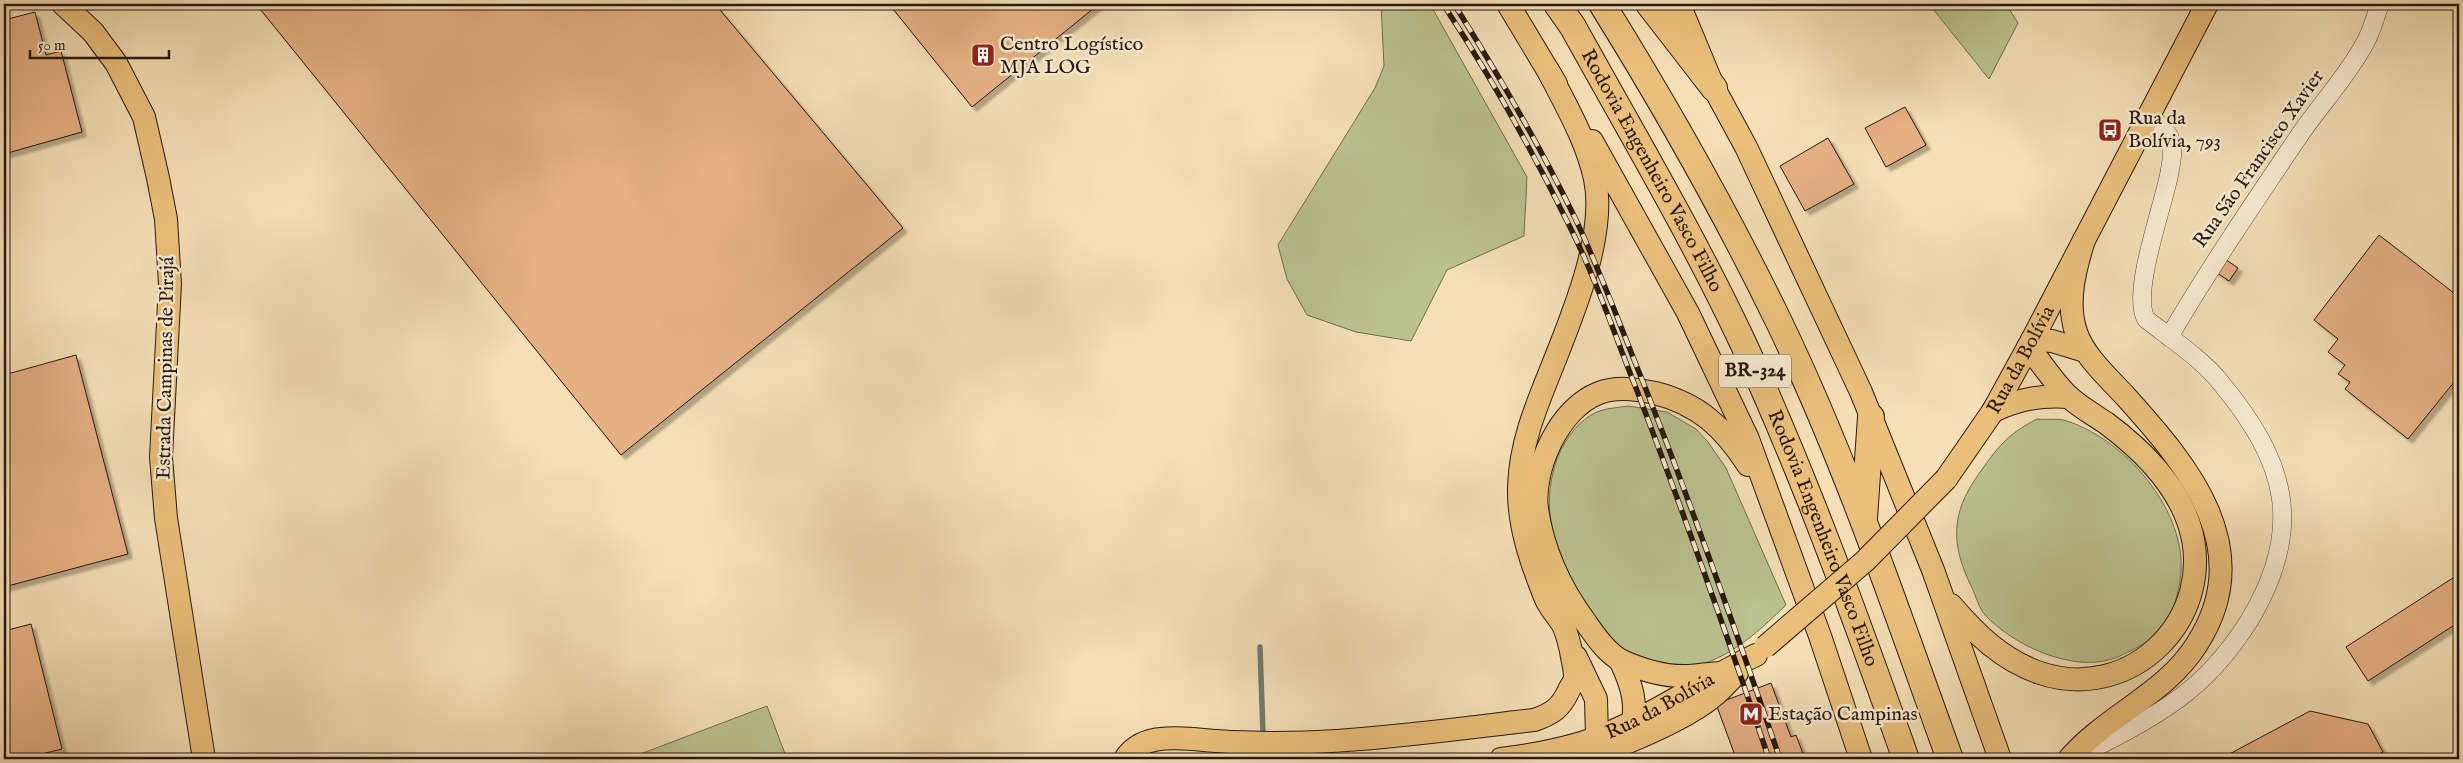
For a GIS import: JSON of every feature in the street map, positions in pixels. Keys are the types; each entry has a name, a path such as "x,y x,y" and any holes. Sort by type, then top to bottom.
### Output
{"highway":[{"name":"Rodovia Engenheiro Vasco Filho","path":"1557,4 1573,27 1683,225 1744,345 1808,493 1906,759"},
{"name":"Rodovia Engenheiro Vasco Filho","path":"1602,4 1690,150 1780,324 1834,448 1950,759"},
{"path":"1648,4 1714,88"},
{"path":"1864,526 1871,417"}],"main road":[{"name":"Estrada Campinas de Pirajá","path":"63,4 93,32 116,63 144,117 166,220 170,284 161,457 166,518 204,759"},
{"path":"1508,4 1609,167 1688,313 1748,439 1767,496 1820,636 1861,759"},
{"path":"1679,4 1714,88 1746,147 1871,417 1944,597 2000,759"},
{"name":"Rua da Bolívia","path":"1585,759 1626,744 1683,715 1714,696 1760,651 1865,561 1946,479 1993,411 2030,344 2207,4"},
{"path":"1549,72 1587,150 1596,180 1596,219 1583,285 1572,318 1533,415 1522,449 1519,488 1522,525 1532,564 1547,603 1563,626 1569,643 1596,699 1598,738"},
{"path":"2070,759 2097,731 2161,686 2180,667 2197,644 2211,618 2219,589 2220,563 2216,536 2198,487 2165,441 2085,351 2076,332 2072,293 2075,269 2084,240"},
{"path":"1944,597 1980,638 2015,663 2040,673 2066,679 2085,680 2103,676 2139,663 2157,650 2173,629 2186,606 2196,565 2195,547 2180,503 2167,482 2145,456 2120,434 2069,397 2030,344 2052,341 2085,351"},
{"path":"1722,673 1688,676 1668,675 1646,670 1620,660 1598,641 1574,605 1555,571 1542,534 1537,507 1539,475 1557,429 1578,406 1598,393 1618,388 1641,390 1664,395 1705,414 1722,429 1736,447 1767,496"},
{"path":"1993,411 2026,398 2049,395 2069,397"},
{"path":"1125,759 1131,750 1158,738 1174,737 1242,744 1369,740 1534,720 1557,710 1575,679 1569,643"},
{"name":"Rua da Bolívia","path":"1502,759 1524,756 1598,738 1634,721 1760,651"},
{"path":"1620,660 1635,697 1634,721 1626,744"}],"street":[{"name":"Rua São Francisco Xavier","path":"2169,337 2212,264 2261,196 2297,138 2366,42 2380,4"},
{"path":"2070,759 2147,720 2180,698 2215,667 2239,637 2260,603 2277,563 2282,539 2283,517 2280,489 2258,434 2220,381 2169,337 2146,320 2141,309 2147,264 2167,186 2172,156 2171,142 2166,131 2148,115"}],"green space":[{"path":"1381,4 1430,4 1527,177 1524,236 1447,270 1411,341 1356,332 1307,315 1287,279 1278,245 1375,88 1384,66"},
{"path":"1929,4 2006,4 2018,23 1989,79"},
{"path":"1628,406 1667,412 1696,429 1708,442 1726,468 1786,605 1737,647 1710,662 1678,669 1623,653 1610,640 1590,612 1562,559 1552,526 1550,511 1551,480 1561,449 1579,424 1591,415 1604,410"},
{"path":"2037,419 2067,421 2090,431 2113,446 2134,464 2152,486 2167,510 2177,535 2181,560 2179,586 2171,615 2162,628 2139,647 2112,659 2096,662 2079,662 2061,659 2027,646 2011,636 1997,626 1983,612 1960,558 1957,544 1958,517 1962,503 1969,490 2003,442"},
{"path":"767,706 787,759 627,759"}],"building":[{"path":"256,4 715,4 903,228 621,455"},
{"name":"Centro Logístico MJA LOG","path":"889,4 1099,4 972,107"},
{"path":"35,12 46,55 61,51 82,132 4,154 4,20"},
{"path":"1905,107 1926,145 1886,167 1865,128"},
{"path":"1828,138 1854,184 1805,211 1780,166"},
{"path":"2379,235 2459,297 2459,376 2408,439 2345,389 2350,382 2338,374 2345,365 2328,352 2338,339 2314,320"},
{"path":"2222,257 2238,268 2229,281 2213,270"},
{"path":"76,355 128,554 4,587 4,375"},
{"path":"2459,574 2459,622 2368,681 2346,647"},
{"path":"31,624 62,749 21,759 4,759 4,631"},
{"name":"Estação Campinas","path":"1771,683 1791,737 1796,735 1805,759 1733,759 1736,758 1716,704"},
{"path":"2310,711 2368,724 2383,752 2370,759 2220,759"}],"waterway":[{"path":"1260,647 1263,734"}],"railway":[{"path":"1443,4 1477,57 1524,139 1587,263 1671,480 1769,759"},
{"path":"1454,4 1502,84 1562,192 1610,298 1678,472 1780,759"}],"place":[{"name":"Centro Logístico MJA LOG","path":"983,55"},
{"name":"Rua da Bolívia, 793","path":"2110,130"},
{"name":"Estação Campinas","path":"1751,714"}]}
